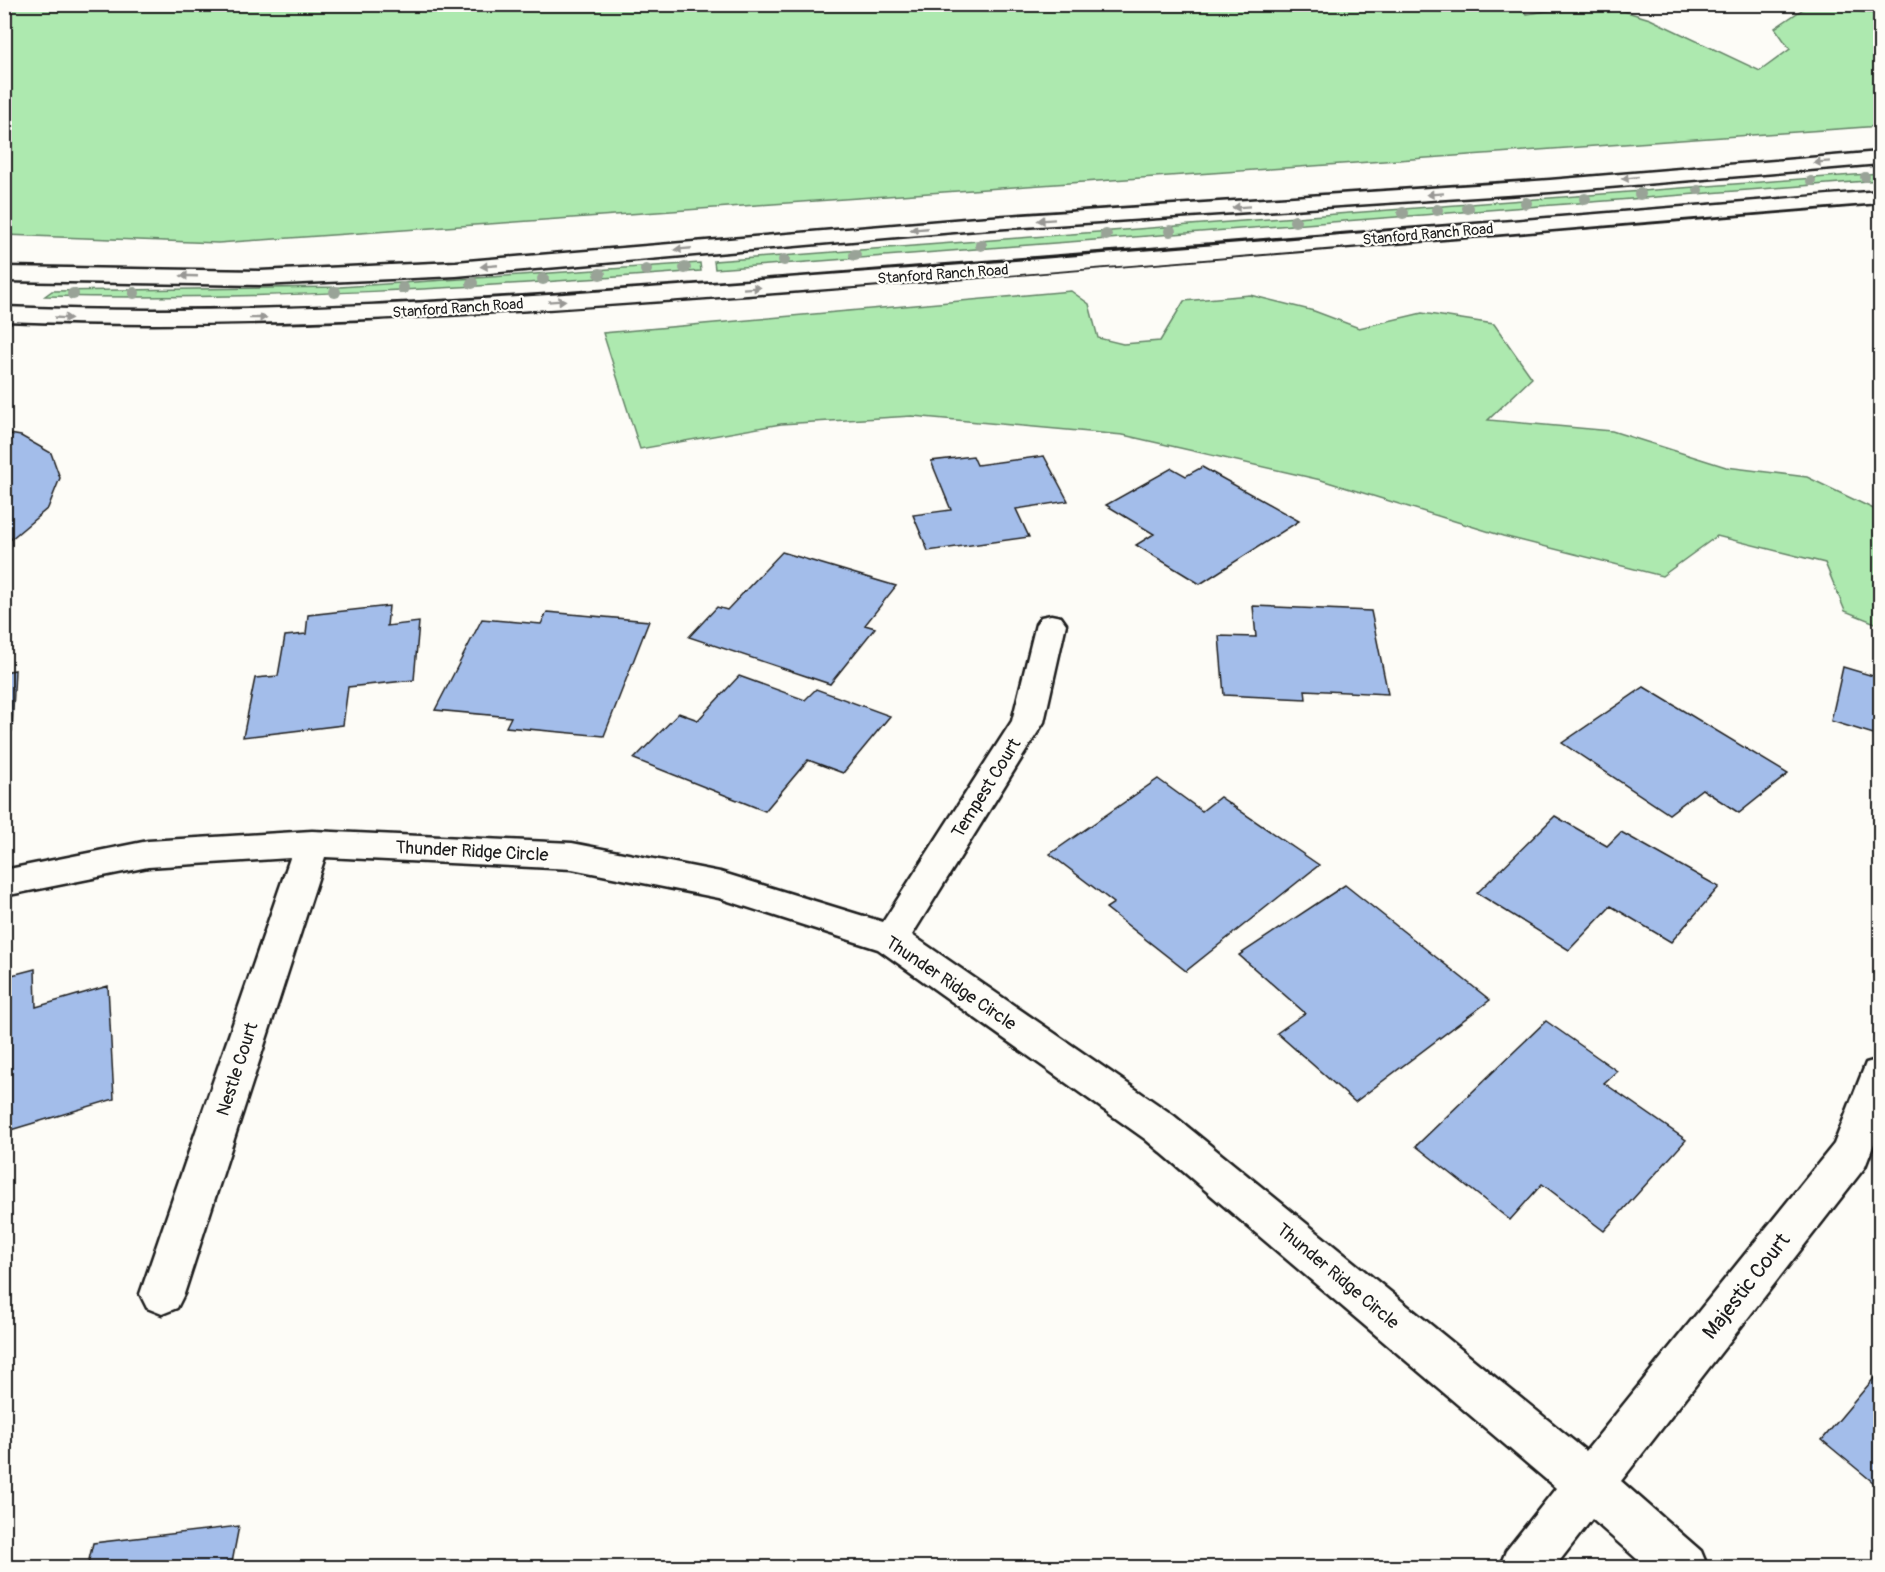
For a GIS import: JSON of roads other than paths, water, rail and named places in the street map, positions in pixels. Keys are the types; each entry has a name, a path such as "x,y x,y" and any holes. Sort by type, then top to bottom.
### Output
{"main road":[{"path":"4,274 260,278 456,269 977,224 1551,186 1881,158"},
{"name":"Stanford Ranch Road","path":"4,314 111,321 339,317 991,271 1881,197"},
{"name":"Tempest Court","path":"891,939 1028,722 1051,624"},
{"name":"Thunder Ridge Circle","path":"4,883 148,854 312,844 572,856 720,885 891,939 1159,1127 1590,1485 1684,1568"},
{"name":"Nestle Court","path":"162,1294 312,844"},
{"name":"Majestic Court","path":"1523,1568 1851,1154 1881,1075"}]}
